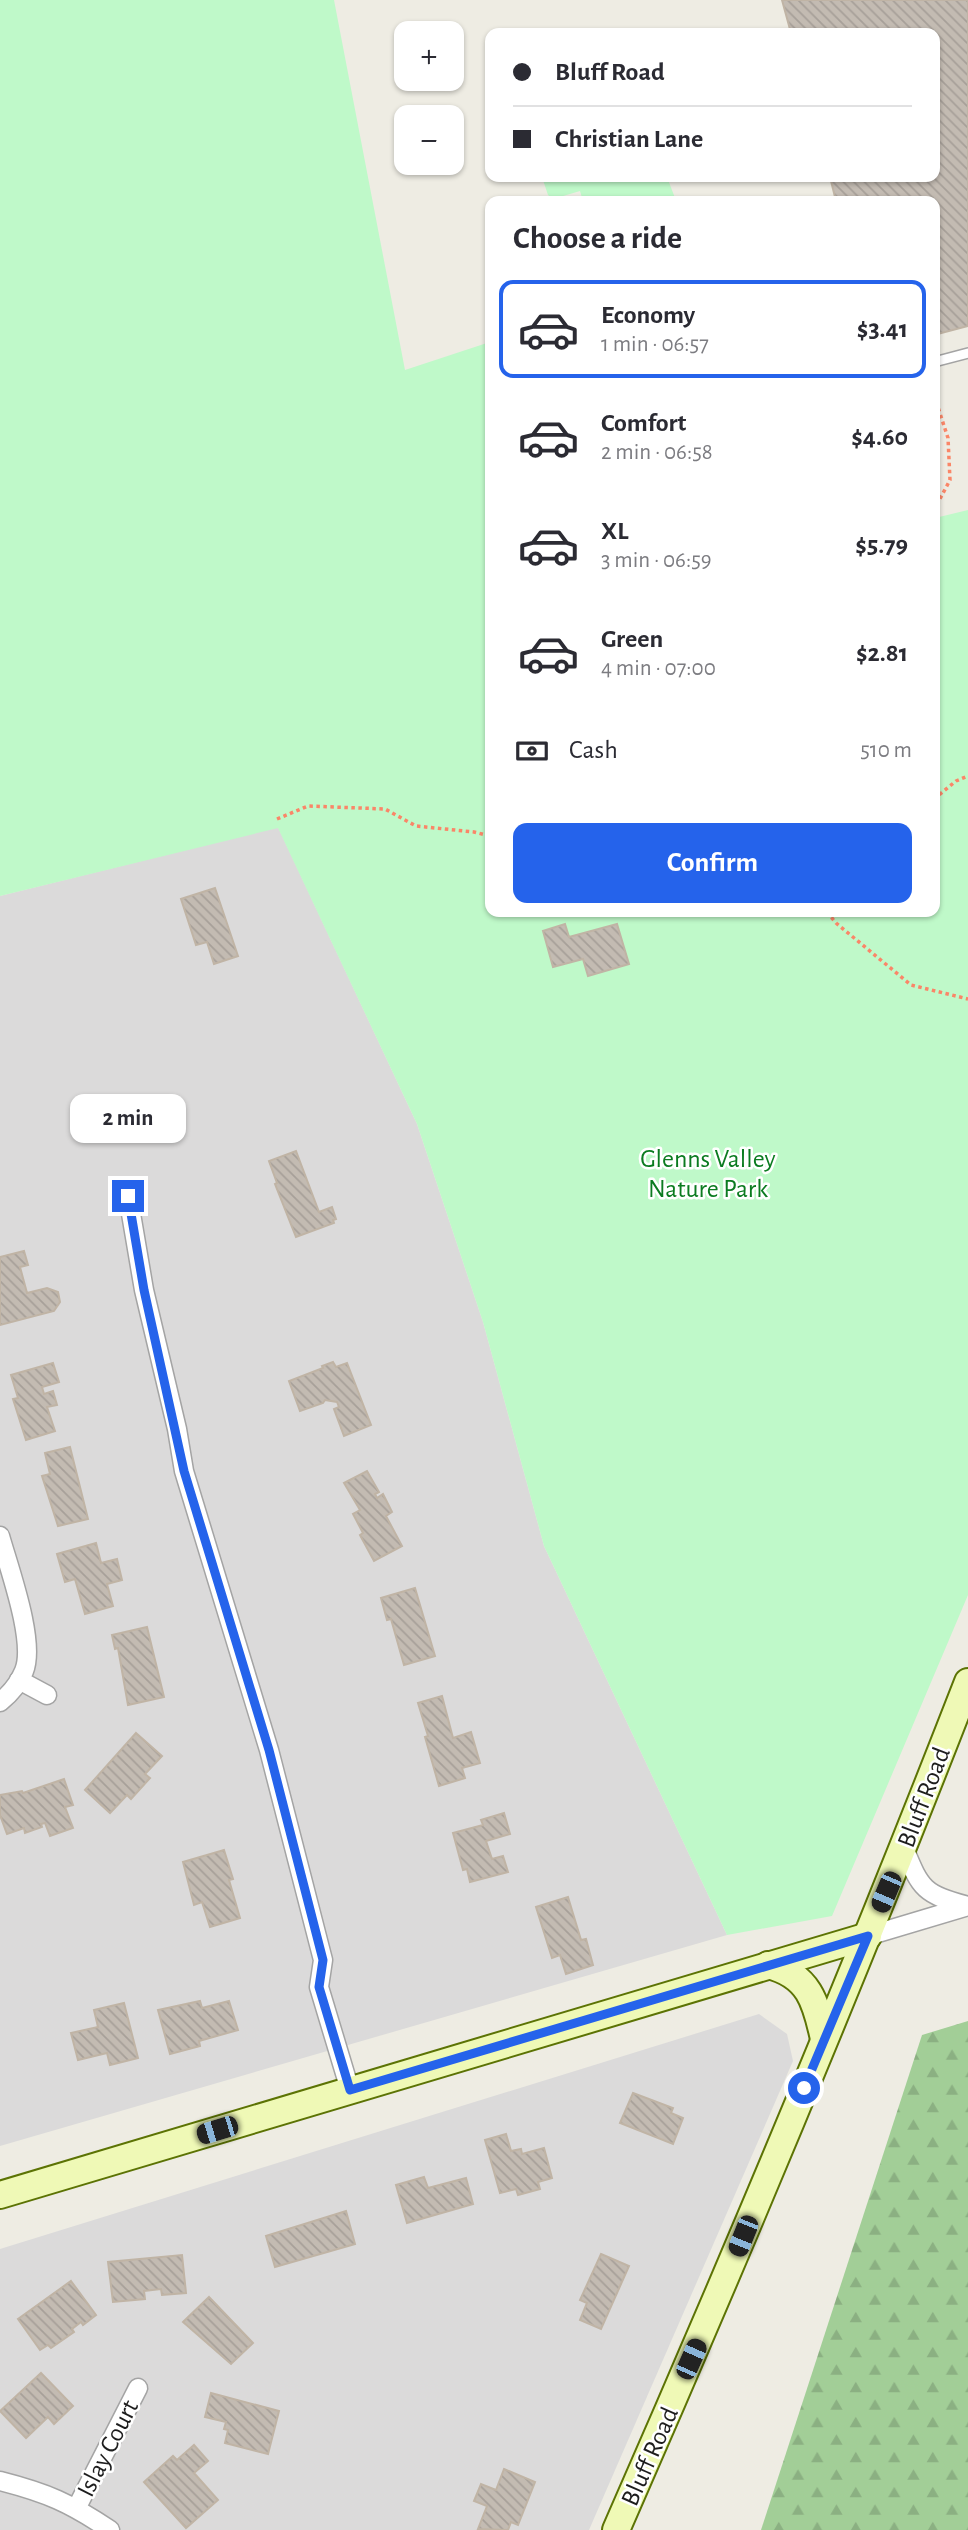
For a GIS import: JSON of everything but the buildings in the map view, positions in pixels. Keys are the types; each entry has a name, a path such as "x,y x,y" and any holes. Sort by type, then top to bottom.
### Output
{"main road":[{"name":"Bluff Road","path":"616,2530 713,2310 904,1848 968,1682"},
{"path":"0,2195 868,1936"},
{"path":"768,1965 793,1975 809,1992 816,2004 824,2039"}],"street":[{"path":"128,1196 144,1290 184,1471 269,1750 323,1960 319,1987 350,2090"},
{"path":"0,1536 26,1629 25,1670 9,1695 0,1702"},
{"path":"19,1680 47,1695"},
{"path":"904,1848 919,1882 932,1895 968,1906"},
{"path":"868,1936 968,1906"},
{"name":"Islay Court","path":"77,2507 138,2388"},
{"path":"0,2481 40,2491 77,2507 110,2530"}],"lane":[{"path":"940,360 968,353"}],"path":[{"path":"940,413 948,438 950,480 940,499"},
{"path":"940,794 956,781 968,776"},
{"path":"277,819 308,806 385,809 416,826 485,835"},
{"path":"831,917 911,985 968,999"}],"shaded area":[{"path":"278,827 417,1124 483,1322 544,1546 727,1935 0,2146 0,896"},
{"path":"759,2014 787,2034 793,2061 589,2530 0,2530 0,2249"}],"green space":[{"name":"Glenns Valley Nature Park","path":"0,0 334,0 405,370 485,344 485,917 940,917 940,517 968,510 968,1595 832,1916 727,1935 544,1546 483,1322 417,1124 278,828 0,896"},
{"path":"544,182 669,182 674,196 582,196 580,191 563,196 548,195"},
{"path":"968,2021 968,2530 761,2530 922,2035"}],"route":[{"path":"128,1196 144,1290 177,1429 184,1471 269,1750 323,1960 319,1987 350,2090 868,1936 804,2088"}]}
